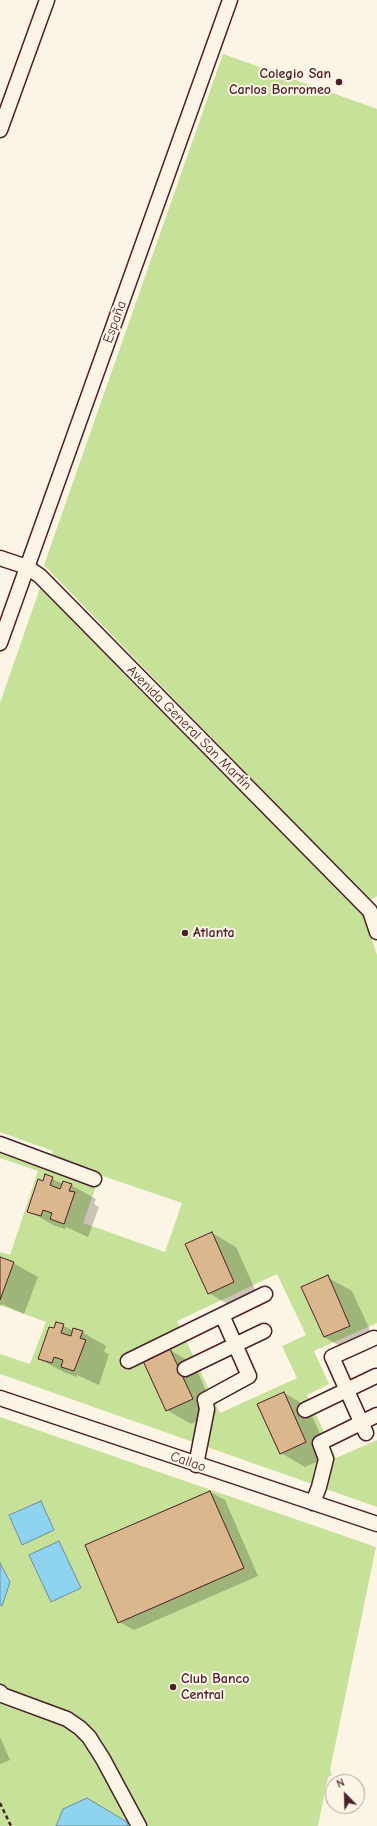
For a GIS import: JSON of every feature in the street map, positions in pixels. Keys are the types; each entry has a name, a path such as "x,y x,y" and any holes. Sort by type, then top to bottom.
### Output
{"street":[{"path":"0,130 47,0"},
{"name":"España","path":"0,643 230,0"},
{"name":"Avenida General San Martín","path":"0,558 27,567 45,582 374,909"},
{"path":"374,909 377,932"},
{"path":"0,1144 94,1178"},
{"path":"128,1361 265,1294"},
{"path":"196,1465 207,1408 205,1400 249,1376 222,1315"},
{"path":"185,1368 264,1331"},
{"path":"364,1428 332,1357 374,1338"},
{"path":"305,1410 376,1376"},
{"name":"Callao","path":"0,1398 196,1465 377,1524"},
{"path":"313,1503 319,1487 326,1459 320,1443 364,1428 377,1415"},
{"path":"0,1692 2,1695 67,1719 80,1728 89,1738 103,1759 139,1826"}],"path":[{"path":"0,1803 11,1825"}],"green space":[{"path":"223,54 377,109 377,896 370,901 44,565"},
{"name":"Atlanta","path":"40,588 363,911 377,955 377,1323 314,1351 329,1384 307,1395 336,1458 377,1440 377,1507 0,1374 0,1354 30,1364 46,1322 0,1305 0,1300 14,1262 0,1257 0,1252 10,1255 38,1171 0,1158 0,1149 46,1166 53,1151 0,1132 0,703","holes":["45,1175 53,1177 50,1185 60,1189 63,1181 72,1184 69,1191 75,1193 64,1224 50,1219 52,1213 43,1210 40,1216 27,1211 38,1179 43,1181","100,1175 182,1203 165,1252 83,1223","212,1232 234,1282 208,1294 185,1244","277,1274 306,1335 282,1346 297,1378 220,1413 177,1321","327,1276 350,1325 324,1337 301,1288","56,1322 64,1324 61,1333 71,1336 74,1328 82,1331 80,1338 85,1340 74,1371 61,1367 63,1360 54,1357 51,1363 38,1359 49,1327 54,1328","284,1392 306,1442 280,1454"]},
{"name":"Club Banco Central","path":"0,1417 376,1547 330,1770 332,1774 325,1774 325,1792 318,1826 0,1826"}],"water":[{"path":"41,1501 54,1530 22,1545 9,1515"},
{"path":"59,1541 81,1588 51,1602 29,1555"},
{"path":"0,1563 10,1582 2,1606 0,1605"},
{"path":"87,1798 127,1822 128,1826 56,1826 63,1809"}],"building":[{"path":"45,1174 53,1177 50,1185 60,1189 63,1181 72,1184 69,1191 75,1192 64,1224 50,1219 52,1213 43,1210 41,1216 27,1212 38,1179 43,1181"},
{"path":"212,1232 234,1282 208,1294 185,1244"},
{"path":"0,1257 14,1262 0,1300"},
{"path":"328,1275 350,1326 324,1337 301,1287"},
{"path":"56,1322 64,1324 61,1333 71,1336 73,1328 83,1331 80,1338 86,1340 74,1371 61,1367 63,1360 54,1357 52,1363 38,1359 49,1327 54,1328"},
{"path":"170,1349 193,1399 166,1411 143,1361"},
{"path":"284,1392 306,1442 280,1454 257,1404"},
{"path":"210,1491 244,1568 118,1623 85,1545"}],"place":[{"name":"Colegio San Carlos Borromeo","path":"339,82"},
{"name":"Atlanta","path":"185,933"},
{"name":"Club Banco Central","path":"173,1687"}]}
